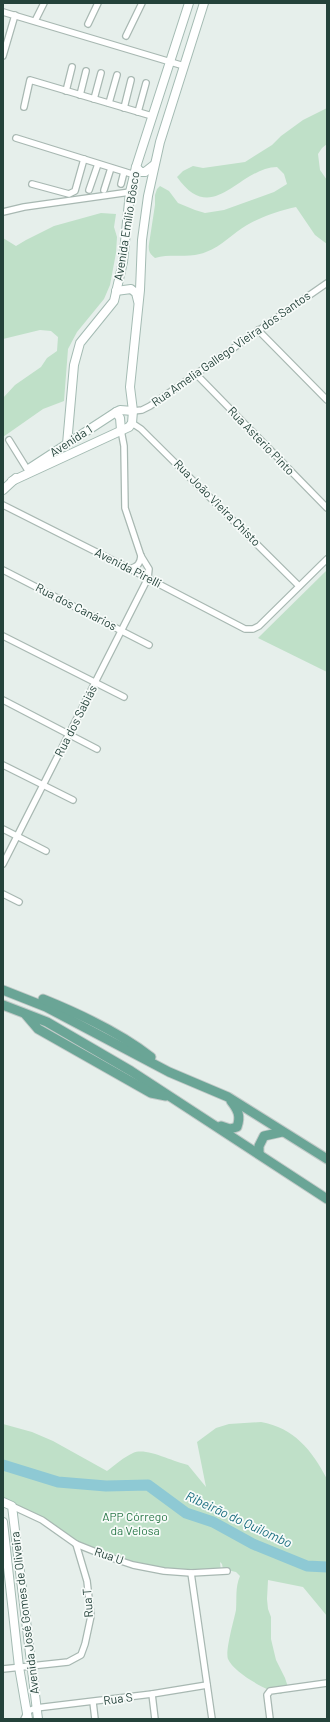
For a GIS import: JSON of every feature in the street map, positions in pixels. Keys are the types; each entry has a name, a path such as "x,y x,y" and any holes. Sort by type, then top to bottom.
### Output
{"main road":[{"name":"Avenida Emílio Bôsco","path":"67,444 74,366 80,343 114,301 123,262 130,192 135,171 189,3"},
{"name":"Avenida Emílio Bôsco","path":"132,423 133,411 130,387 139,302 140,261 154,165 204,3"},
{"path":"135,171 145,172 154,165"},
{"path":"116,291 126,288 131,289 136,293 139,302"},
{"name":"Avenida 1","path":"12,481 27,469 116,412 120,410 133,411"},
{"path":"116,412 120,418 121,430"},
{"path":"3,490 12,481 121,430 132,423"},
{"path":"3,987 11,987 74,1012 136,1045 169,1072"},
{"path":"3,990 46,1007 169,1072 228,1097 327,1159"},
{"path":"3,1005 47,1022 131,1071 327,1199"},
{"path":"216,1126 230,1129 237,1127 240,1120 238,1111 228,1097"},
{"path":"259,1154 259,1146 264,1136 282,1132"},
{"name":"Rua U","path":"3,1502 12,1506"},
{"name":"Avenida José Gomes de Oliveira","path":"12,1506 31,1666 31,1713"},
{"name":"Avenida José Gomes de Oliveira","path":"3,1522 19,1667 31,1713 38,1719"}],"street":[{"path":"35,21 44,3"},
{"path":"88,24 98,3"},
{"path":"126,36 142,3"},
{"path":"3,12 184,66"},
{"path":"3,56 15,15"},
{"path":"66,90 72,67"},
{"path":"80,94 86,71"},
{"path":"94,99 101,73"},
{"path":"109,103 117,75"},
{"path":"24,107 30,80 152,116"},
{"path":"124,108 131,80"},
{"path":"138,112 146,82"},
{"path":"16,138 124,172 135,171"},
{"path":"32,184 69,194 75,191 84,159"},
{"path":"89,190 98,164"},
{"path":"104,190 112,168"},
{"path":"121,184 124,172"},
{"path":"3,212 24,207 130,192"},
{"name":"Rua Amelia Gallego Vieira dos Santos","path":"133,411 142,410 258,330 326,286"},
{"path":"258,330 327,400"},
{"name":"Rua Asterio Pinto","path":"196,374 327,508"},
{"name":"Rua João Vieira Chisto","path":"132,423 141,429 299,586"},
{"path":"121,430 124,446 125,508 141,556 149,569 148,578"},
{"path":"9,440 27,469"},
{"name":"Avenida Pirelli","path":"3,505 148,578 241,628 253,629 259,626 299,586"},
{"path":"130,569 137,567 140,563 141,556"},
{"path":"299,586 327,559"},
{"name":"Rua dos Canários","path":"3,570 149,645"},
{"name":"Rua dos Sabiás","path":"3,864 148,578"},
{"path":"3,636 124,697"},
{"path":"3,700 97,749"},
{"path":"3,765 74,800"},
{"path":"3,829 46,851"},
{"path":"3,894 19,902"},
{"name":"Rua U","path":"12,1506 42,1520 76,1544 133,1565 164,1571 191,1573 227,1571"},
{"name":"Rua T","path":"31,1666 68,1662 81,1655 91,1616 87,1581 76,1544"},
{"path":"191,1573 212,1719"},
{"path":"3,1670 31,1666"},
{"path":"270,1719 267,1695 272,1690 327,1683"},
{"name":"Rua S","path":"31,1713 207,1685"},
{"path":"152,1694 155,1719"},
{"path":"93,1702 95,1719"},
{"path":"24,1719 31,1713"}],"green space":[{"path":"327,108 327,144 318,154 320,170 327,180 327,244 315,235 296,207 271,214 253,222 217,246 200,254 155,258 152,255 149,250 149,244 155,205 155,195 160,186 169,191 178,203 205,213 224,210 274,192 287,184 284,174 277,167 263,170 250,176 226,192 214,197 202,197 190,191 177,177 183,171 193,166 203,168 245,162 272,145 281,136 303,120"},
{"path":"101,213 116,214 114,227 117,237 116,253 110,285 104,299 77,332 68,349 64,401 43,409 3,437 3,398 15,385 41,367 47,358 57,351 58,337 51,331 40,330 3,339 3,238 16,246 54,226"},
{"path":"327,570 327,672 258,638"},
{"name":"APP Córrego da Velosa","path":"261,1422 283,1429 301,1442 315,1459 327,1479 327,1616 303,1587 268,1580 267,1599 271,1617 271,1639 276,1660 288,1687 281,1694 252,1681 237,1670 228,1659 227,1655 236,1610 238,1580 240,1576 236,1572 223,1569 220,1562 221,1572 157,1568 118,1559 84,1545 3,1500 3,1424 32,1432 53,1441 107,1471 133,1453 152,1453 188,1465 206,1487 197,1442 216,1428 229,1424"}],"waterway":[{"name":"Ribeirão do Quilombo","path":"3,1465 58,1482 106,1486 148,1485 186,1513 213,1522 253,1544 307,1566 327,1567"}]}
